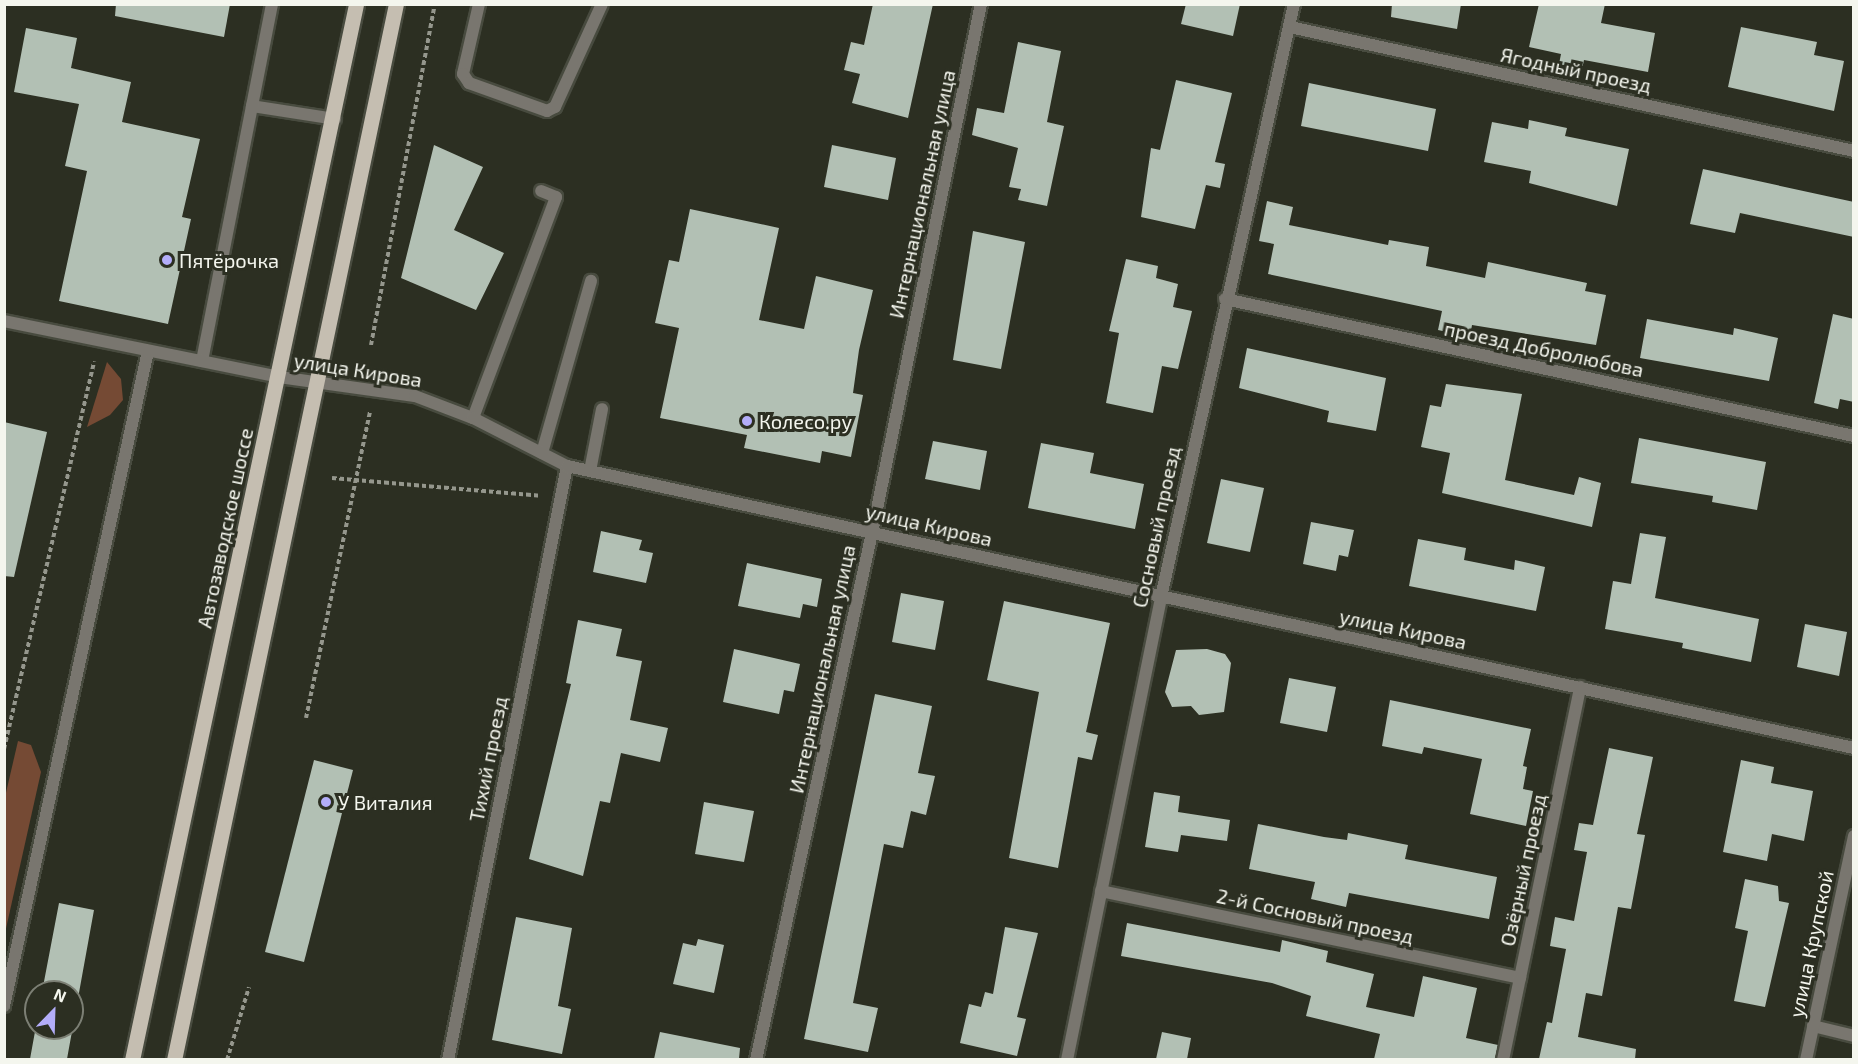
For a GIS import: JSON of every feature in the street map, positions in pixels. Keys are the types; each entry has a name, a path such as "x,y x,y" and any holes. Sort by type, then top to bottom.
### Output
{"main road":[{"name":"Автозаводское шоссе","path":"132,1059 335,119 356,4"},
{"path":"174,1059 319,383 396,4"}],"street":[{"path":"202,361 272,4"},
{"path":"479,4 463,74 469,83 547,111 555,107 602,4"},
{"name":"Интернациональная улица","path":"756,1059 872,533 981,4"},
{"name":"Сосновый проезд","path":"1067,1059 1161,597 1225,299 1294,4"},
{"name":"Ягодный проезд","path":"1290,27 1854,151"},
{"path":"252,106 335,119"},
{"path":"473,418 556,197 541,191"},
{"path":"542,453 591,281"},
{"name":"проезд Добролюбова","path":"1225,299 1854,436"},
{"name":"улица Кирова","path":"4,321 279,377 415,396 473,418 567,466 1854,748"},
{"path":"4,1006 148,351"},
{"path":"590,471 602,409"},
{"name":"Тихий проезд","path":"448,1059 567,466"},
{"name":"Озёрный проезд","path":"1503,1059 1580,687"},
{"name":"улица Крупской","path":"1806,1059 1854,836"},
{"name":"2-й Сосновый проезд","path":"1101,891 1520,978"},
{"path":"1813,1026 1854,1036"}],"path":[{"path":"371,345 435,4"},
{"path":"4,749 99,340"},
{"path":"306,718 370,411"},
{"path":"332,478 561,498"},
{"path":"227,1059 249,987"}],"shaded area":[{"path":"107,362 121,379 123,400 110,415 87,427"},
{"path":"18,741 31,745 41,772 5,933 5,797"}],"building":[{"path":"116,4 230,4 224,37 115,16"},
{"path":"873,4 933,4 908,118 852,103 860,74 844,70 851,42 864,45"},
{"path":"1186,4 1240,4 1233,36 1181,24"},
{"path":"1392,4 1461,4 1457,29 1391,17"},
{"path":"1539,4 1605,4 1601,23 1655,33 1648,72 1584,60 1582,69 1559,64 1561,54 1529,47"},
{"path":"1741,27 1817,42 1814,55 1844,61 1834,111 1728,87"},
{"path":"26,28 77,38 71,68 131,82 122,122 200,139 182,217 191,219 168,324 59,301 87,171 65,166 79,104 14,92"},
{"path":"1018,42 1061,51 1047,122 1064,126 1047,206 1018,200 1021,189 1009,187 1018,148 972,135 977,108 1004,113"},
{"path":"1176,80 1232,93 1215,162 1225,164 1220,188 1206,185 1195,229 1141,217 1151,148 1160,150"},
{"path":"1309,83 1436,109 1428,151 1301,126"},
{"path":"1529,120 1567,128 1565,136 1629,149 1617,206 1529,183 1531,171 1484,162 1492,122 1528,129"},
{"path":"434,145 483,167 454,230 504,253 476,310 401,278"},
{"path":"832,145 896,158 888,200 824,187"},
{"path":"1703,169 1854,202 1854,237 1740,213 1735,233 1690,224"},
{"path":"1267,201 1293,207 1289,225 1388,245 1389,240 1429,247 1426,266 1485,278 1488,262 1587,283 1585,291 1606,295 1596,345 1472,325 1470,337 1438,330 1442,311 1268,274 1274,244 1259,241"},
{"path":"690,209 779,228 759,320 804,329 816,276 873,290 859,350 853,393 863,395 851,457 822,451 820,463 744,448 747,435 660,418 679,328 655,323 669,260 679,262"},
{"path":"973,231 1025,242 1001,369 953,360"},
{"path":"1126,259 1158,266 1156,278 1178,284 1173,307 1192,311 1178,369 1162,366 1153,413 1106,403 1119,333 1109,331"},
{"path":"1833,314 1854,319 1854,402 1840,399 1838,409 1814,403"},
{"path":"1647,319 1733,335 1734,328 1778,338 1769,381 1640,358"},
{"path":"1247,348 1386,378 1376,431 1327,422 1329,411 1239,388"},
{"path":"1446,384 1522,394 1505,480 1574,495 1579,477 1601,483 1592,527 1442,493 1450,453 1421,447 1430,405 1441,407"},
{"path":"4,422 47,432 14,577 4,576"},
{"path":"1639,438 1766,462 1757,510 1712,502 1713,496 1631,483"},
{"path":"933,441 987,451 980,490 925,479"},
{"path":"1041,443 1094,453 1090,473 1144,484 1135,529 1028,508"},
{"path":"1221,479 1264,488 1250,552 1207,543"},
{"path":"1311,522 1354,530 1348,557 1339,555 1336,571 1303,564"},
{"path":"601,531 642,540 639,550 653,553 646,583 593,572"},
{"path":"1640,533 1666,537 1655,598 1759,619 1751,662 1682,648 1683,643 1605,629 1613,581 1631,584"},
{"path":"1418,539 1466,548 1464,560 1514,570 1515,560 1545,567 1536,611 1409,586"},
{"path":"747,563 822,579 817,607 803,604 800,618 738,606"},
{"path":"901,593 944,601 935,650 892,642"},
{"path":"1004,601 1110,623 1086,732 1098,735 1092,760 1078,757 1058,868 1009,858 1039,692 987,680"},
{"path":"578,620 622,629 616,656 642,661 630,720 668,728 660,762 621,753 610,803 600,801 583,876 529,859 571,684 566,683"},
{"path":"1805,624 1847,632 1839,676 1797,667"},
{"path":"734,649 800,664 794,692 784,690 779,714 723,702"},
{"path":"1207,649 1225,654 1231,663 1224,712 1199,715 1191,706 1172,707 1165,692 1176,650"},
{"path":"1289,678 1336,687 1327,732 1280,723"},
{"path":"875,694 932,706 918,773 935,776 926,815 911,811 903,848 884,844 853,1003 878,1008 868,1052 804,1039"},
{"path":"1390,700 1531,729 1523,766 1527,767 1523,789 1533,791 1526,826 1470,814 1482,759 1424,747 1422,754 1382,746"},
{"path":"1609,748 1653,757 1637,834 1645,835 1631,909 1618,907 1602,996 1586,993 1578,1037 1636,1049 1635,1059 1539,1059 1547,1022 1552,1023 1566,949 1550,946 1555,917 1574,921 1587,852 1574,850 1579,823 1593,825"},
{"path":"314,760 353,770 304,962 265,952"},
{"path":"1741,760 1774,767 1771,783 1813,791 1804,841 1772,834 1767,861 1723,852"},
{"path":"1154,792 1180,796 1178,812 1230,820 1227,841 1181,835 1178,852 1145,847"},
{"path":"704,802 754,811 744,862 695,854"},
{"path":"1258,824 1324,837 1347,840 1348,833 1408,845 1405,859 1497,877 1489,919 1349,893 1346,907 1311,899 1315,882 1249,869"},
{"path":"1745,879 1778,886 1779,901 1789,903 1765,1007 1734,1001 1748,931 1735,928"},
{"path":"59,903 94,910 81,980 44,980"},
{"path":"516,917 572,928 558,1006 571,1009 562,1054 492,1040"},
{"path":"1127,923 1280,952 1282,940 1328,951 1326,962 1374,974 1366,1007 1414,1017 1423,976 1477,988 1466,1038 1498,1045 1495,1059 1374,1059 1380,1034 1306,1016 1311,996 1272,983 1121,956"},
{"path":"1005,927 1038,933 1017,1017 1026,1019 1017,1056 960,1043 969,1004 981,1007 985,992 993,994"},
{"path":"698,939 724,945 714,993 673,984 683,943 696,946"},
{"path":"660,1032 740,1048 739,1059 654,1059"},
{"path":"1162,1032 1191,1038 1187,1059 1156,1059"},
{"path":"33,1040 70,1040 67,1059 30,1059"}],"place":[{"name":"Пятёрочка","path":"167,260"},
{"name":"Колесо.ру","path":"747,421"},
{"name":"У Виталия","path":"326,802"}]}
